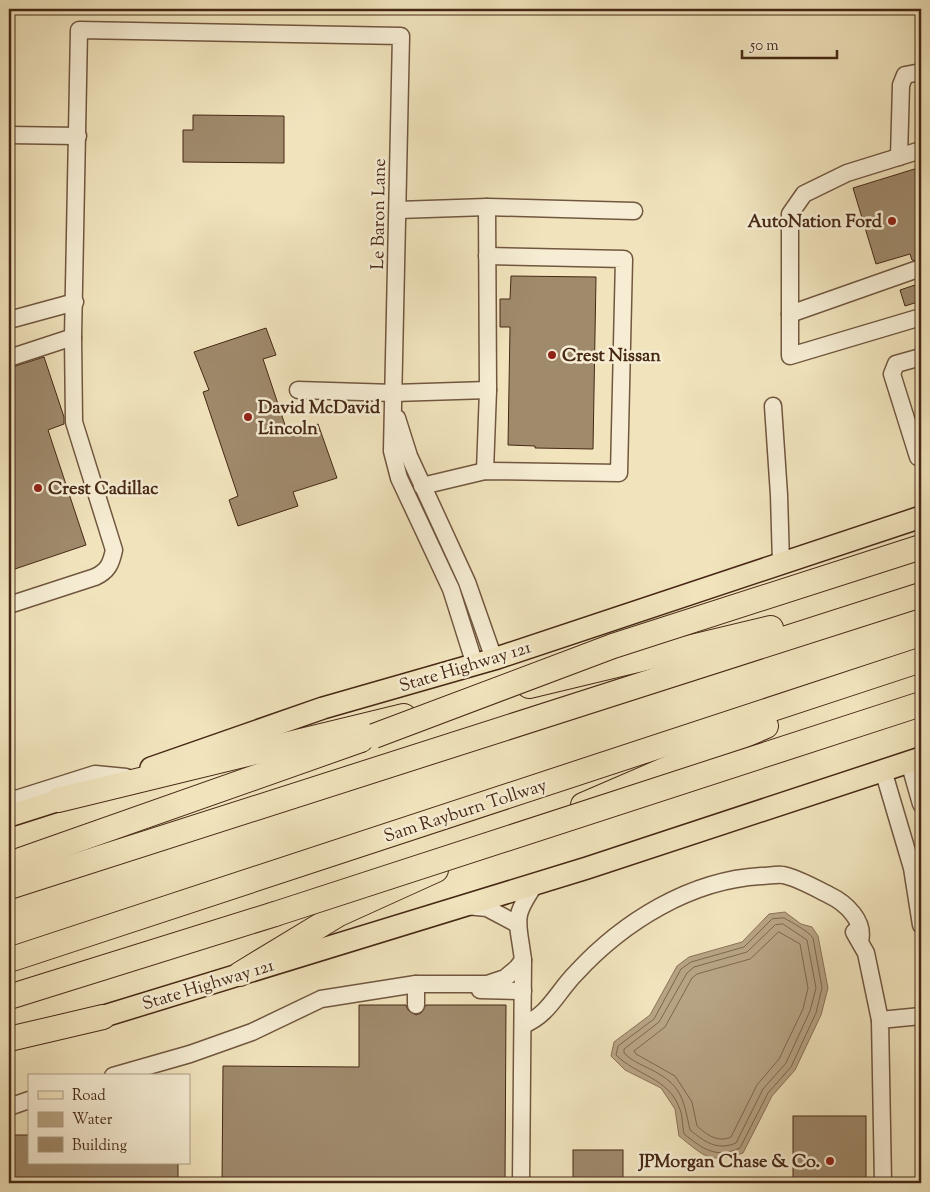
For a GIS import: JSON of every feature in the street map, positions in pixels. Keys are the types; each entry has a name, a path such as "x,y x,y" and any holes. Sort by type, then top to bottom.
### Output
{"highway":[{"path":"9,864 268,773 613,646 921,547"},
{"path":"58,800 921,594"},
{"path":"9,887 921,594"},
{"path":"240,974 340,914 590,801 915,662"},
{"name":"Sam Rayburn Tollway","path":"9,960 915,662"},
{"path":"9,998 275,914 921,704"},
{"path":"9,1039 103,1017"}],"main road":[{"name":"State Highway 121","path":"9,816 322,708 484,662 921,517"},
{"name":"State Highway 121","path":"9,1046 536,883 915,760"}],"street":[{"name":"Le Baron Lane","path":"78,136 79,30 401,36 394,393 391,438 395,465 484,662"},
{"path":"899,157 901,86 905,75 921,72"},
{"path":"9,135 78,136 74,422 114,550 111,564 102,574 9,605"},
{"path":"921,150 847,173 804,194 790,214 790,356 921,317"},
{"path":"398,210 487,207 634,211"},
{"path":"485,471 488,390 487,207"},
{"path":"422,486 485,471 618,473 624,259 487,256"},
{"path":"790,314 915,270"},
{"path":"9,320 75,302"},
{"path":"9,358 74,337"},
{"path":"921,357 896,364 892,374 918,457 921,458"},
{"path":"298,390 394,393 488,390"},
{"name":"Le Baron Lane","path":"394,393 402,440 467,582 484,662"},
{"path":"773,406 779,487 781,563"},
{"path":"915,760 921,804"},
{"path":"883,770 912,868 921,924"},
{"path":"9,797 16,799 95,774 126,777"},
{"path":"523,1025 536,1020 555,1001 574,973 632,924 684,894 740,878 783,875 840,901 846,920 866,953 880,1020 883,1183"},
{"path":"521,1183 523,960 517,924 518,911 536,883"},
{"path":"462,905 487,908 517,924"},
{"path":"120,1074 190,1054 252,1032 322,999 416,984 487,984 505,978 523,960"},
{"path":"416,984 416,1005"},
{"path":"451,984 470,990 523,991"},
{"path":"880,1020 921,1016"},
{"path":"9,1106 28,1100"}],"water":[{"path":"785,912 801,924 812,927 818,936 828,988 821,1015 795,1070 772,1096 743,1153 723,1158 708,1157 679,1136 675,1109 661,1088 625,1070 611,1056 614,1042 650,1015 677,966 689,957 742,942 769,914"}],"building":[{"path":"193,115 284,116 284,163 183,162 183,130 193,130"},
{"name":"AutoNation Ford","path":"921,167 921,262 912,260 910,254 876,264 853,188"},
{"name":"Crest Nissan","path":"511,276 596,277 593,449 535,448 535,446 508,445 510,327 500,327 500,299 510,299"},
{"path":"921,283 921,301 905,306 900,290"},
{"path":"266,328 276,355 263,359 288,434 318,424 337,478 293,492 298,506 238,526 229,500 238,496 203,392 209,390 194,352"},
{"name":"Crest Cadillac","path":"44,357 64,417 64,424 48,430 86,545 9,571 9,368"},
{"path":"359,1005 406,1005 408,1010 416,1015 421,1013 426,1005 506,1005 505,1183 222,1183 223,1066 359,1067"},
{"name":"JPMorgan Chase & Co.","path":"793,1116 866,1116 866,1183 793,1183"},
{"path":"9,1135 28,1135 28,1164 178,1164 178,1183 9,1183"},
{"name":"JPMorgan Chase & Co.","path":"573,1150 623,1150 623,1183 573,1183"}],"place":[{"name":"AutoNation Ford","path":"892,221"},
{"name":"Crest Nissan","path":"552,355"},
{"name":"David McDavid Lincoln","path":"248,417"},
{"name":"Crest Cadillac","path":"38,488"},
{"name":"JPMorgan Chase & Co.","path":"830,1161"}]}
